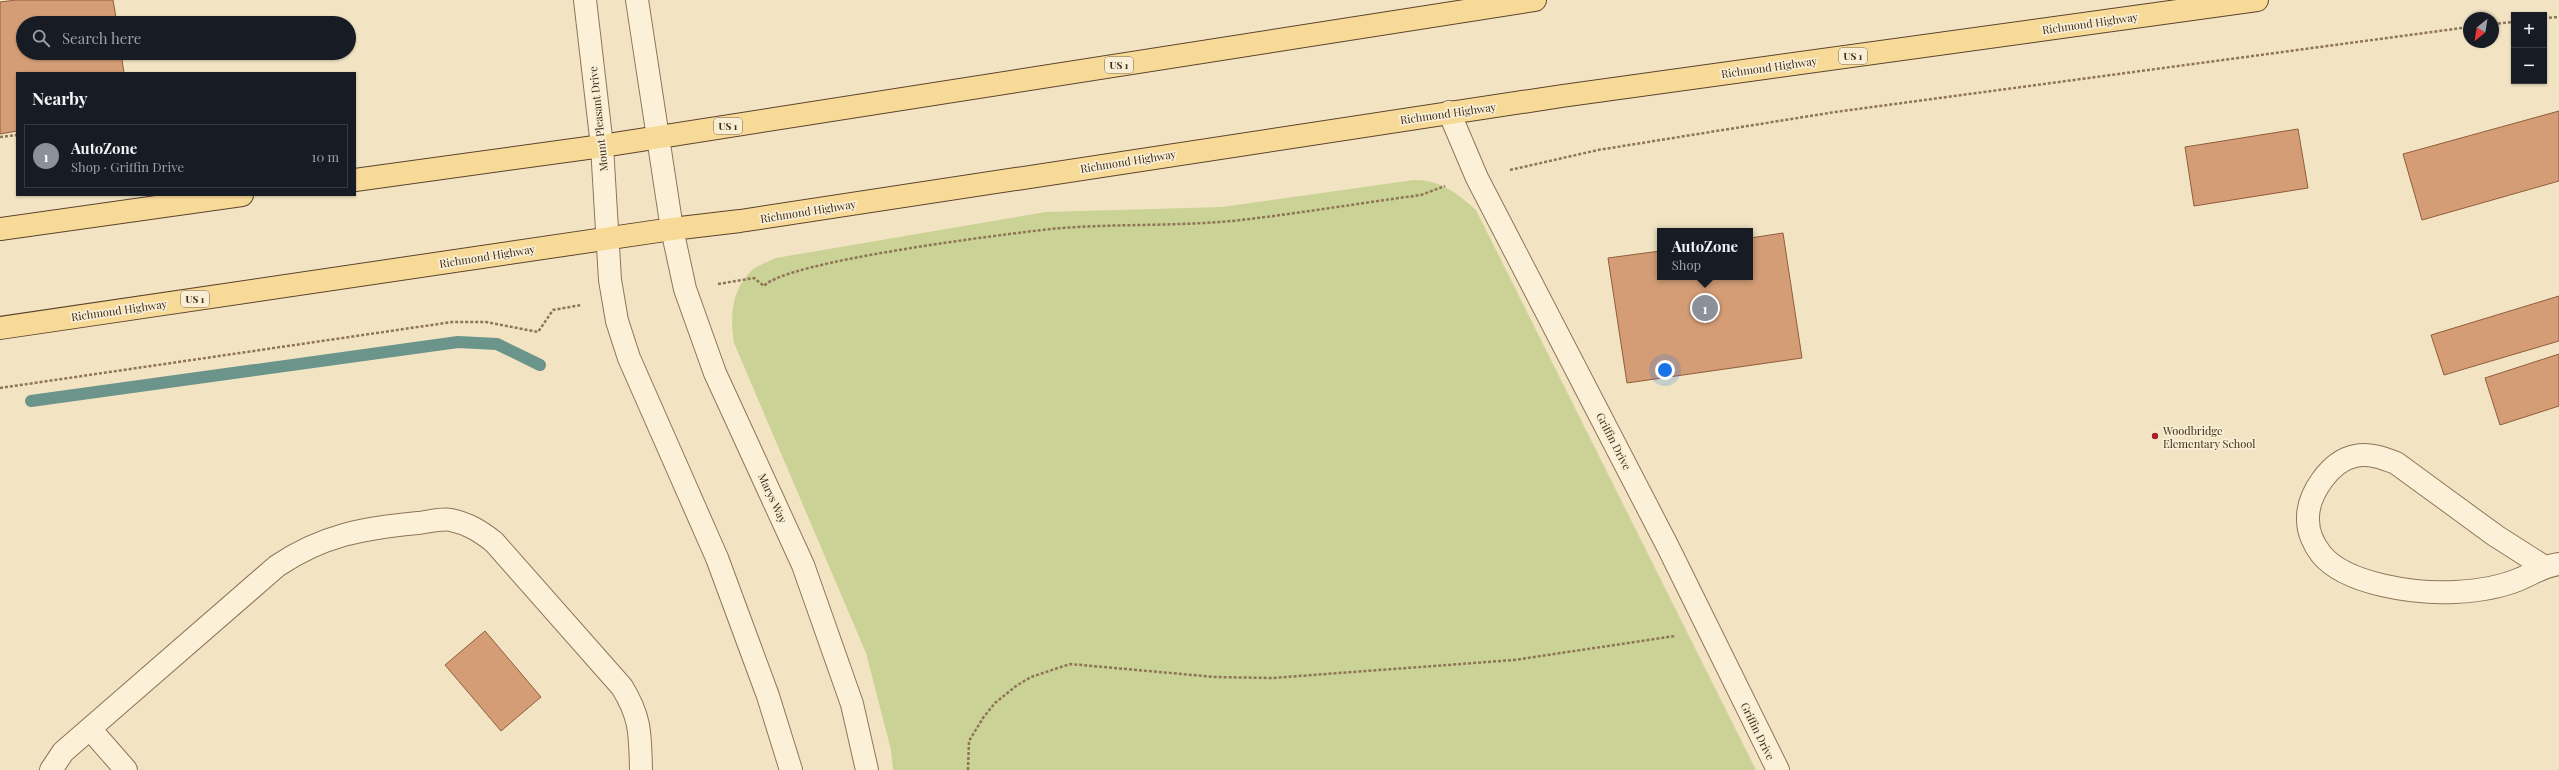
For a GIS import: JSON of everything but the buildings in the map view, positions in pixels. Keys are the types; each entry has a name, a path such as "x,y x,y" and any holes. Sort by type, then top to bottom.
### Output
{"main road":[{"name":"US 1","path":"356,180 602,146 658,136 1535,0"},
{"name":"Richmond Highway","path":"0,328 672,229 740,221 1449,112 2257,0"},
{"path":"0,229 235,196"}],"street":[{"name":"Mount Pleasant Drive","path":"585,0 602,146 607,239"},
{"path":"636,0 672,229"},
{"name":"Griffin Drive","path":"1449,112 1477,178 1667,545 1778,770"},
{"name":"Marys Way","path":"672,229 685,289 715,373 803,565 852,704 867,770"},
{"path":"607,239 613,300 629,358 717,558 768,696 791,770"},
{"path":"2366,454 2382,457 2396,463 2496,536 2551,565 2509,583 2454,592 2405,588 2358,578 2345,574 2333,565 2315,545 2308,520 2310,504 2318,488 2340,462 2354,456 2366,454"},
{"path":"51,770 63,752 277,566 293,555 313,544 367,528 449,520 476,527 494,542 622,686 633,705 640,726 641,770"},
{"path":"90,730 126,770"}],"path":[{"path":"2547,18 2559,17"},
{"path":"2499,23 2511,22"},
{"path":"754,278 764,286 775,278 856,257 1052,229 1194,224 1242,220 1421,195 1477,178 1598,150 1835,112 2463,28"},
{"path":"0,137 16,135"},
{"path":"0,388 458,321 486,322 538,332 553,310"},
{"path":"968,770 969,741 983,718 996,703 1016,686 1031,677 1070,664 1215,677 1272,678 1514,660 1710,631"}],"green space":[{"path":"1414,180 1432,182 1440,185 1455,193 1476,210 1756,770 893,770 891,750 866,653 734,343 732,314 736,296 739,287 751,271 759,265 776,258 1046,212 1222,207"}],"waterway":[{"path":"31,401 458,342 497,344 540,365"}],"place":[{"name":"AutoZone","path":"1705,308"},
{"name":"Woodbridge Elementary School","path":"2155,436"}]}
